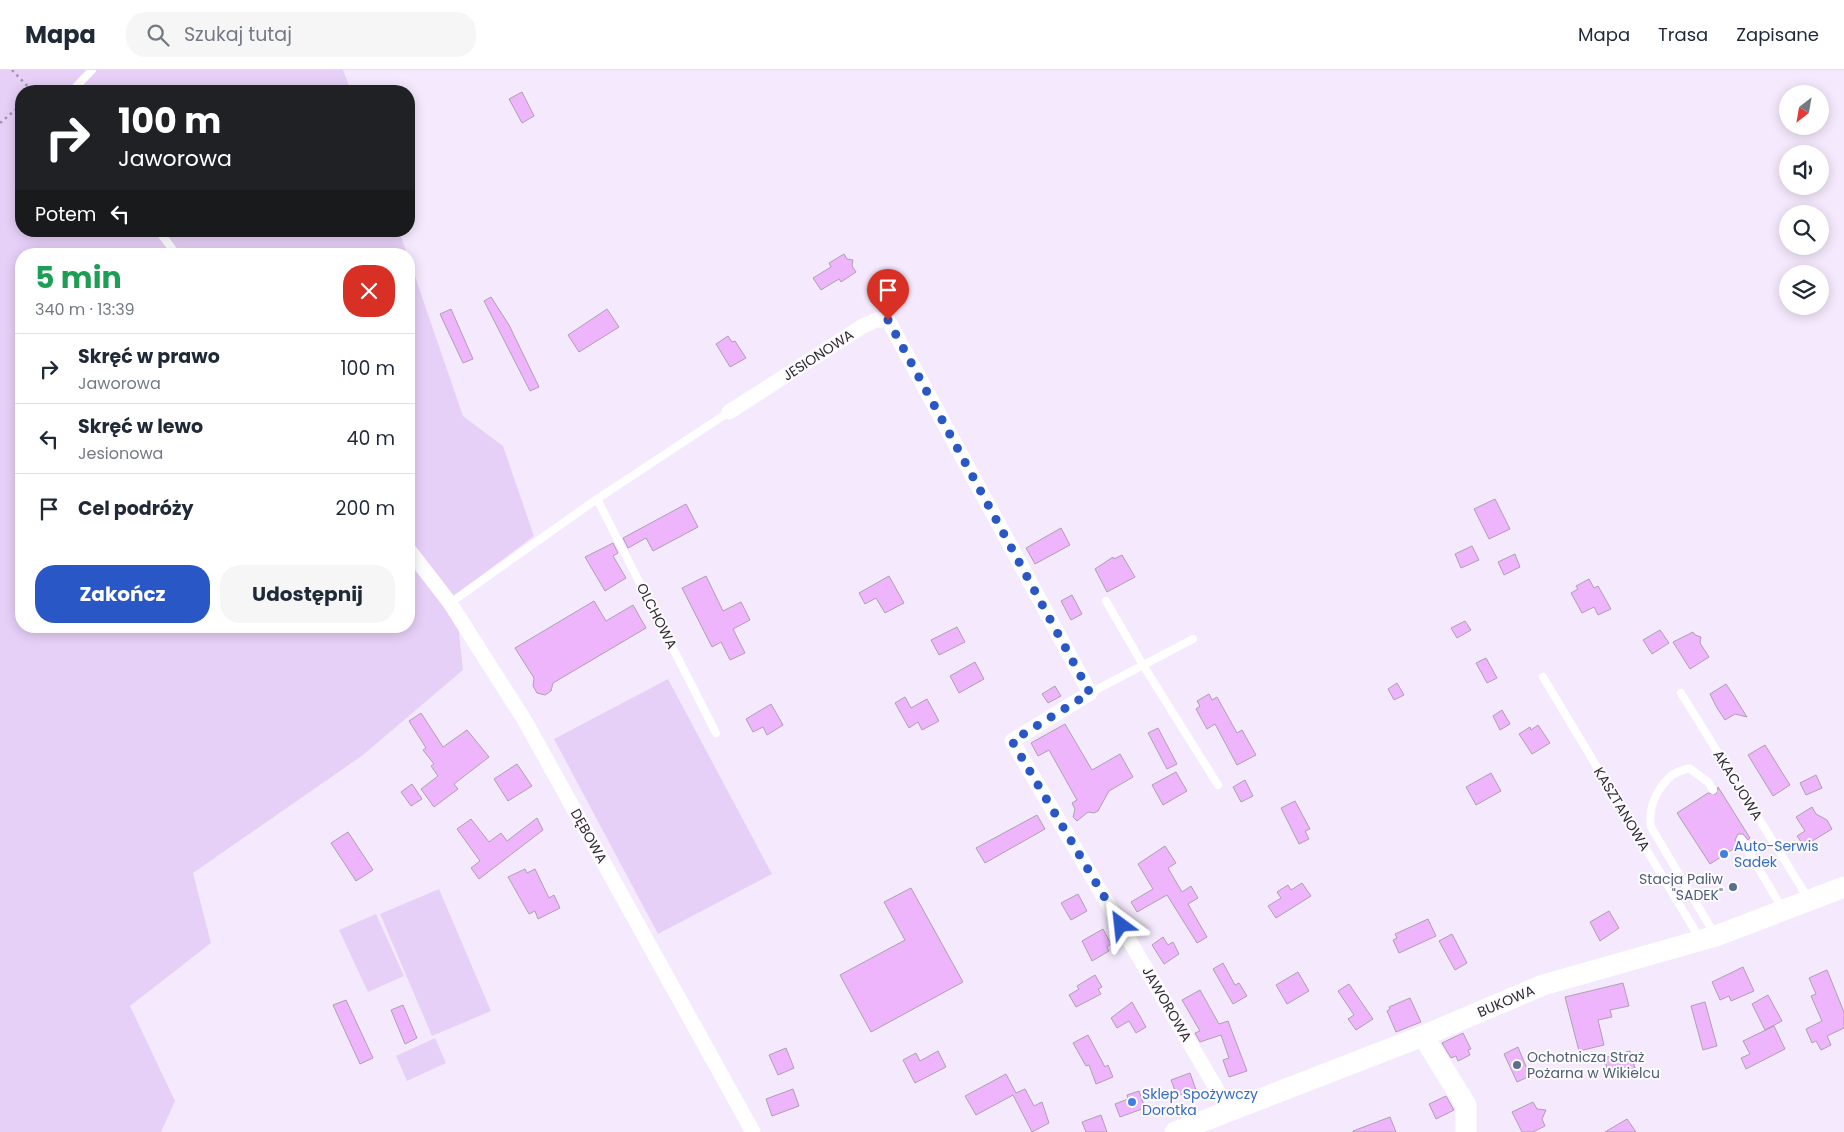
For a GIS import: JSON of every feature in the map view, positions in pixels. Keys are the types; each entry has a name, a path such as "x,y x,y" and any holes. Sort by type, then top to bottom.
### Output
{"street":[{"name":"JESIONOWA","path":"728,412 863,326 876,320 888,320 1090,693"},
{"name":"DĘBOWA","path":"415,558 450,603 525,721 753,1132"},
{"name":"JAWOROWA","path":"1090,693 1012,741 1229,1110"},
{"name":"BUKOWA","path":"1175,1132 1423,1036 1542,985 1708,938 1784,912 1844,887"},
{"path":"1423,1036 1466,1105 1466,1132"}],"lane":[{"path":"78,85 92,70"},
{"path":"163,237 172,248"},
{"name":"JESIONOWA","path":"450,603 597,499 728,412"},
{"name":"OLCHOWA","path":"597,499 716,733"},
{"path":"1106,601 1143,665 1218,785"},
{"name":"JAWOROWA","path":"1090,693 1193,639"},
{"name":"KASZTANOWA","path":"1543,677 1708,938"},
{"name":"AKACJOWA","path":"1681,693 1810,902"},
{"path":"1708,938 1652,827 1649,813 1653,801 1672,775 1689,768 1708,782 1713,790"},
{"path":"1741,838 1784,912"}],"path":[{"path":"12,70 26,85"},
{"path":"0,123 15,110"}],"shaded area":[{"path":"0,70 343,70 349,85 15,85 15,237 401,237 405,248 15,248 15,633 415,633 415,276 463,416 503,446 534,536 455,595 463,670 363,755 193,873 211,943 130,1006 175,1101 161,1132 0,1132"},
{"path":"668,679 772,874 658,934 554,739"},
{"path":"439,889 491,1011 432,1036 380,914"},
{"path":"376,914 404,976 368,992 339,930"},
{"path":"435,1038 446,1063 407,1081 396,1056"}],"building":[{"path":"522,92 534,116 522,123 509,99"},
{"path":"844,254 847,259 853,260 852,266 856,272 841,282 839,279 821,290 813,278 831,267 829,263"},
{"path":"491,297 509,325 539,387 530,391 484,301"},
{"path":"451,309 473,359 463,363 440,314"},
{"path":"607,309 619,327 579,352 568,335"},
{"path":"728,336 732,342 735,341 746,358 730,367 716,344"},
{"path":"1495,499 1510,529 1489,539 1474,509"},
{"path":"686,504 698,527 653,551 646,538 628,548 623,538"},
{"path":"1061,528 1070,545 1035,564 1026,548"},
{"path":"613,543 618,553 613,556 626,578 605,591 585,557"},
{"path":"1472,546 1479,560 1461,568 1455,554"},
{"path":"1515,554 1520,567 1504,575 1498,562"},
{"path":"1122,555 1135,577 1107,592 1095,569 1113,557 1114,559"},
{"path":"706,576 723,611 741,602 750,620 733,629 745,653 730,660 721,642 712,647 682,588"},
{"path":"889,576 904,603 885,613 876,598 865,604 859,593"},
{"path":"1589,579 1594,588 1598,586 1611,609 1598,615 1594,607 1582,613 1571,593 1578,589 1576,586"},
{"path":"1072,595 1082,614 1071,620 1061,601"},
{"path":"594,601 606,621 633,605 646,628 553,683 551,691 545,695 537,693 533,686 534,678 515,648"},
{"path":"1465,621 1471,630 1457,638 1451,628"},
{"path":"957,627 965,642 939,655 931,640"},
{"path":"1660,630 1669,643 1652,654 1643,640"},
{"path":"1693,632 1701,637 1700,643 1709,657 1690,669 1673,642"},
{"path":"1486,658 1497,678 1487,683 1476,663"},
{"path":"975,662 984,679 959,693 950,676"},
{"path":"1397,683 1404,695 1394,700 1388,689"},
{"path":"1726,684 1747,717 1735,714 1725,720 1717,708 1710,694"},
{"path":"1055,686 1061,696 1048,703 1042,694"},
{"path":"1209,694 1212,700 1217,697 1237,733 1242,730 1256,755 1237,765 1215,724 1207,729 1196,709 1200,706 1197,701"},
{"path":"905,697 911,708 927,699 939,721 922,730 918,722 909,728 895,703"},
{"path":"771,704 783,725 767,735 763,727 753,732 746,719"},
{"path":"1502,710 1510,724 1500,730 1493,716"},
{"path":"421,713 443,747 467,730 489,757 454,784 458,789 434,807 421,789 438,776 431,766 434,764 423,750 426,748 409,721"},
{"path":"1065,724 1092,770 1120,754 1133,777 1109,791 1098,811 1094,813 1088,812 1077,821 1073,817 1075,809 1072,803 1077,800 1049,750 1038,756 1031,743"},
{"path":"1538,725 1550,743 1532,754 1519,734 1530,727 1531,730"},
{"path":"1158,728 1177,764 1167,769 1148,733"},
{"path":"1765,745 1790,785 1773,796 1748,755"},
{"path":"517,764 532,786 508,801 494,779"},
{"path":"1176,772 1187,791 1163,805 1152,785"},
{"path":"1491,773 1501,791 1476,805 1466,787"},
{"path":"1816,775 1822,788 1806,795 1800,783"},
{"path":"1245,780 1253,796 1241,802 1233,787"},
{"path":"412,784 422,799 411,806 401,792"},
{"path":"1718,787 1750,838 1748,840 1743,834 1738,834 1735,840 1738,846 1710,864 1677,813 1708,793 1716,794"},
{"path":"1295,801 1310,829 1305,831 1309,839 1299,844 1281,808"},
{"path":"1812,807 1816,814 1827,820 1832,829 1804,846 1797,836 1805,831 1796,817"},
{"path":"1037,815 1045,829 985,863 976,848"},
{"path":"537,818 543,830 479,879 471,868 480,861 457,829 471,819 489,842 501,833 507,841"},
{"path":"348,832 373,870 356,881 331,843"},
{"path":"1165,846 1176,863 1168,868 1182,892 1191,886 1198,898 1188,904 1207,937 1197,943 1167,895 1137,912 1131,902 1153,889 1138,864"},
{"path":"525,869 527,873 535,869 549,898 554,895 560,908 538,919 535,911 529,914 508,877"},
{"path":"1302,883 1311,896 1276,918 1268,906 1281,898 1277,892 1288,885 1291,890"},
{"path":"911,888 963,982 871,1032 840,975 905,940 884,902"},
{"path":"1078,894 1087,911 1071,920 1061,903"},
{"path":"1609,911 1619,928 1600,941 1590,922"},
{"path":"1428,919 1436,936 1399,953 1393,940 1397,938 1395,934"},
{"path":"1103,929 1111,944 1107,947 1109,951 1092,961 1082,941"},
{"path":"1452,934 1467,963 1455,970 1439,941"},
{"path":"1163,937 1168,945 1173,942 1179,954 1164,964 1152,945"},
{"path":"1223,963 1235,985 1239,983 1247,996 1233,1004 1213,969"},
{"path":"1743,967 1754,991 1731,1001 1729,996 1720,1000 1712,982"},
{"path":"1827,970 1844,1012 1844,1028 1827,1036 1831,1045 1821,1050 1816,1041 1812,1043 1806,1029 1822,1021 1811,996 1816,994 1809,978"},
{"path":"1298,972 1309,991 1287,1004 1276,985"},
{"path":"1095,975 1102,987 1098,989 1101,994 1076,1007 1069,995 1079,989 1077,986"},
{"path":"1623,983 1629,1006 1610,1010 1612,1017 1598,1020 1604,1045 1579,1051 1565,997"},
{"path":"1349,984 1373,1019 1356,1030 1348,1019 1354,1015 1338,991"},
{"path":"1200,990 1219,1024 1228,1021 1247,1071 1229,1077 1223,1060 1229,1058 1221,1035 1200,1042 1195,1033 1200,1031 1182,1000"},
{"path":"1768,995 1782,1021 1765,1030 1752,1004"},
{"path":"1410,998 1421,1022 1396,1032 1387,1011 1390,1009 1389,1007"},
{"path":"346,1000 373,1058 360,1064 333,1005"},
{"path":"1132,1002 1146,1027 1136,1033 1129,1021 1117,1028 1111,1018"},
{"path":"1705,1002 1717,1046 1703,1050 1691,1006"},
{"path":"403,1005 417,1038 405,1044 391,1010"},
{"path":"1774,1026 1785,1049 1746,1069 1741,1058 1750,1054 1743,1041"},
{"path":"1463,1033 1471,1049 1468,1050 1470,1055 1458,1061 1456,1056 1451,1058 1442,1043"},
{"path":"1088,1035 1105,1067 1108,1065 1113,1077 1096,1084 1089,1065 1086,1066 1073,1043"},
{"name":"Ochotnicza Straż Pożarna w Wikielcu","path":"1518,1047 1530,1076 1517,1082 1504,1054"},
{"path":"786,1048 794,1068 778,1075 769,1055"},
{"path":"938,1051 946,1067 915,1083 903,1060 916,1053 920,1061"},
{"path":"1630,1051 1635,1068 1609,1075 1604,1058"},
{"path":"1190,1073 1196,1090 1177,1096 1171,1080"},
{"path":"1006,1074 1016,1093 1025,1089 1034,1106 1042,1102 1049,1123 1032,1132 1013,1095 976,1115 965,1096"},
{"path":"793,1089 799,1106 772,1116 766,1099"},
{"name":"Sklep Spożywczy Dorotka","path":"1139,1091 1145,1108 1120,1117 1115,1104 1128,1099 1127,1095"},
{"path":"1446,1096 1454,1110 1436,1119 1429,1104"},
{"path":"1533,1102 1537,1109 1546,1110 1542,1119 1545,1126 1533,1132 1522,1132 1512,1112"},
{"path":"1101,1115 1107,1132 1086,1132 1082,1122"},
{"path":"1390,1117 1396,1132 1353,1132 1353,1131"},
{"path":"1627,1119 1636,1132 1605,1132"}],"place":[{"name":"Auto-Serwis Sadek","path":"1724,854"},
{"name":"Stacja Paliw \"SADEK\"","path":"1733,887"},
{"name":"Ochotnicza Straż Pożarna w Wikielcu","path":"1517,1065"},
{"name":"Sklep Spożywczy Dorotka","path":"1132,1102"}],"route":[{"path":"888,320 1090,693 1012,741 1121,925"}]}
